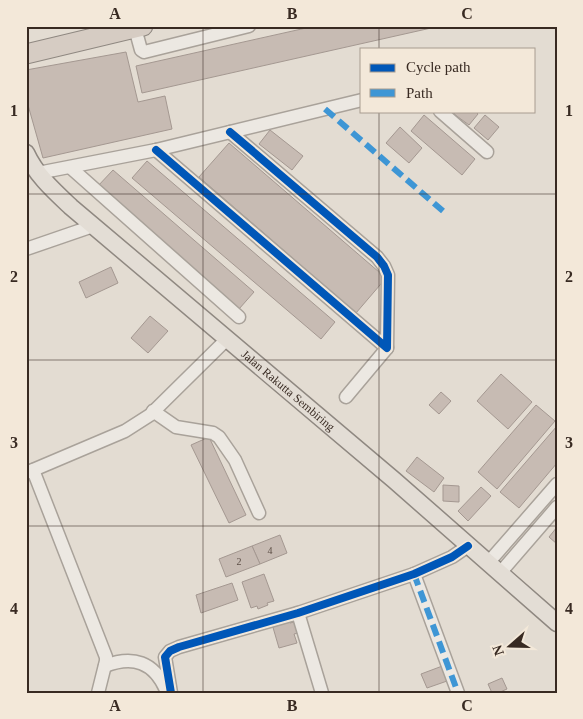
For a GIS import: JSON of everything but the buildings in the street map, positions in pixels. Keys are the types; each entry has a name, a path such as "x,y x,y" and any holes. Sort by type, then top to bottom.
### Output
{"highway":[{"path":"26,54 139,27"}],"main road":[{"name":"Jalan Rakutta Sembiring","path":"26,153 46,184 93,226 394,480 557,623"}],"street":[{"path":"139,27 141,50 144,52 249,26"},
{"path":"38,174 156,150 360,100"},
{"path":"441,112 487,152"},
{"path":"230,132 377,257 388,275 386,348 346,397"},
{"path":"156,150 386,348"},
{"path":"71,168 239,317"},
{"path":"26,249 93,226"},
{"path":"98,693 106,657 29,472 125,430 153,411 227,340"},
{"path":"153,411 176,427 213,433 219,438 235,460 259,513"},
{"path":"494,568 534,510 557,484"},
{"path":"494,568 557,507"},
{"path":"534,510 545,520"},
{"path":"171,693 165,657 170,651 298,614 414,574 452,557 468,546"},
{"path":"414,574 458,693"},
{"path":"298,614 322,693"},
{"path":"105,666 117,661 136,661 155,672 167,693"}],"marked path":[{"path":"325,109 443,211"},
{"path":"414,574 458,693"}],"cycle path":[{"path":"156,150 387,348 388,275 384,266 377,257 230,132"},
{"path":"171,693 165,657 170,651 298,613 414,574 452,557 468,546"}]}
